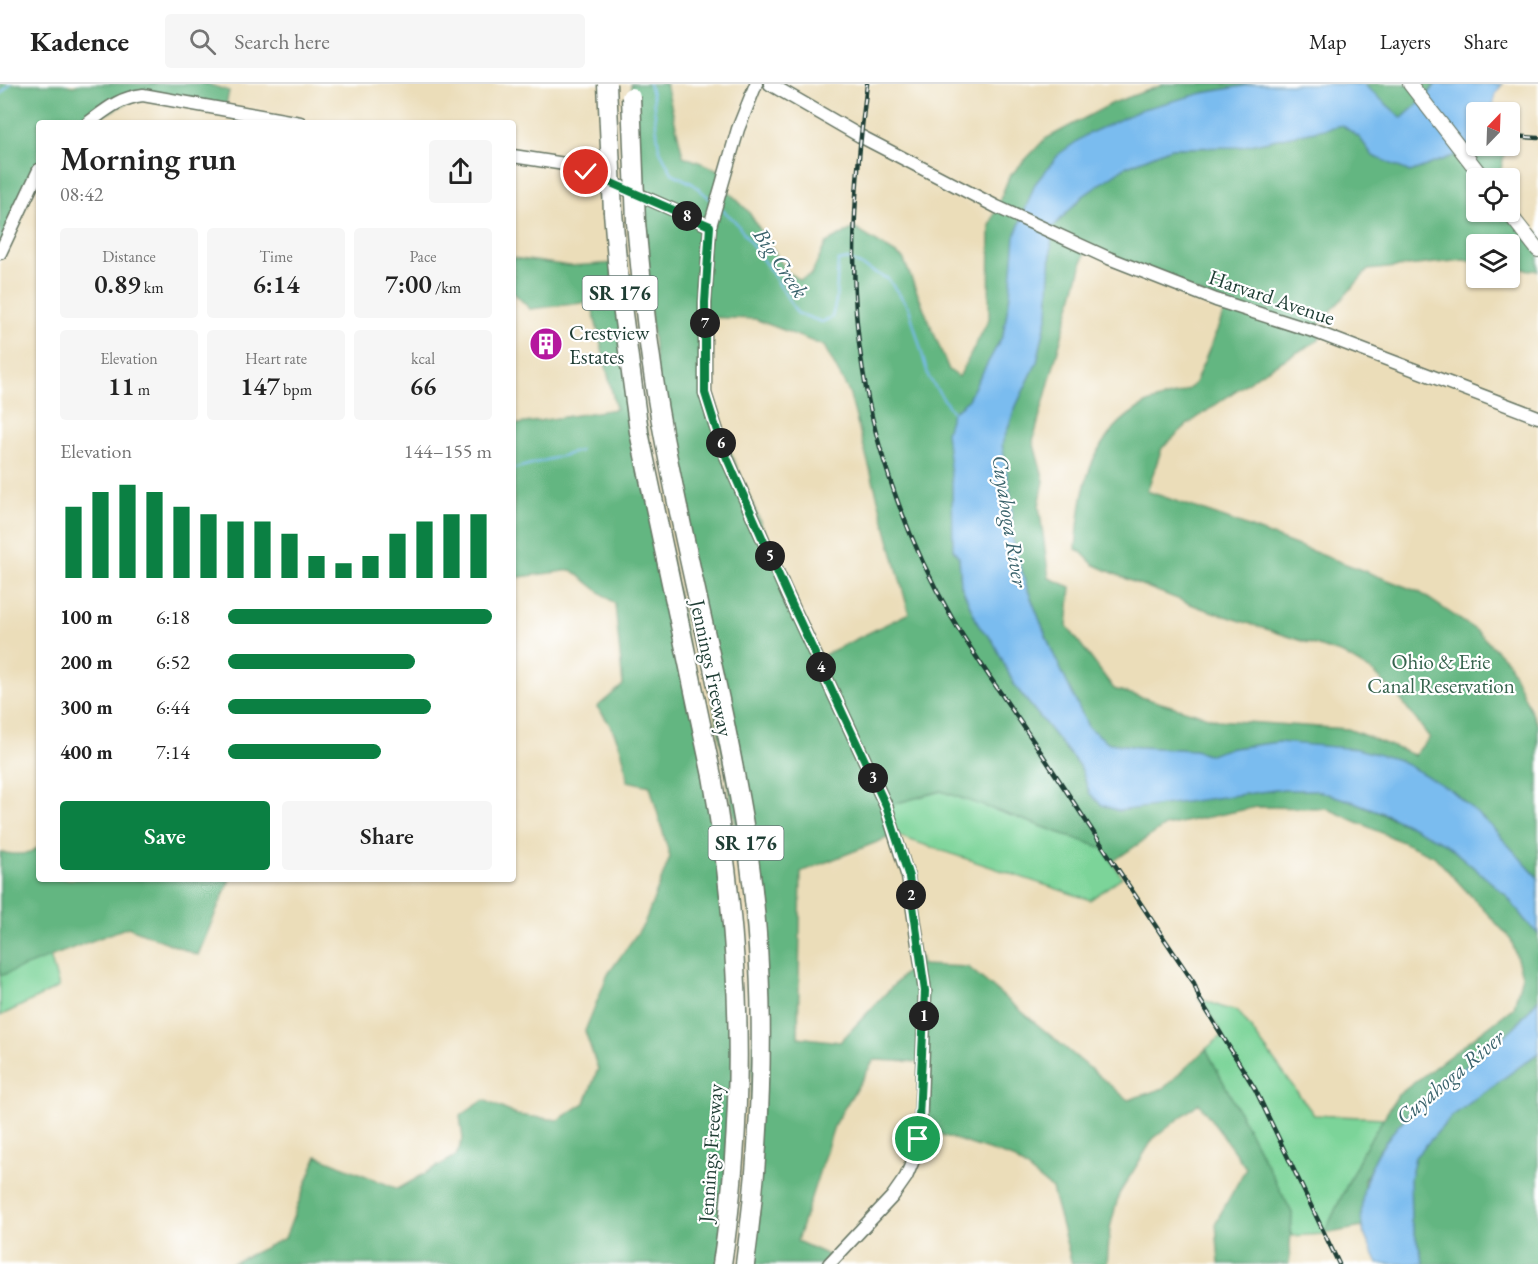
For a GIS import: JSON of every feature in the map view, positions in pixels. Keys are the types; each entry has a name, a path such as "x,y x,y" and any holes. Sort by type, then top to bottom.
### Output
{"highway":[{"name":"Jennings Freeway","path":"607,84 613,212 630,374 639,432 712,776 732,916 737,989 737,1108 733,1174 722,1264"},
{"name":"Jennings Freeway","path":"631,84 636,222 652,371 732,758 746,838 754,908 761,1008 761,1095 756,1179 745,1264"}],"main road":[{"path":"1410,84 1475,168"},
{"path":"1516,222 1538,250"}],"street":[{"path":"756,84 738,129 711,220 705,303 705,393 722,447 788,596 886,806 909,877 925,991 920,1133 914,1158 906,1177 892,1197 830,1264"},
{"name":"Harvard Avenue","path":"770,84 860,136 997,207 1106,257 1216,300 1313,331 1538,417"},
{"path":"92,120 113,104 128,97 143,95 283,120"},
{"path":"516,156 571,165 711,220"},
{"path":"0,253 36,177"}],"green space":[{"path":"0,84 73,86 81,84 207,84 229,91 225,110 143,95 94,120 36,120 36,176 0,253"},
{"path":"631,84 666,84 683,156 724,172 721,184 748,211 788,273 800,280 811,275 826,243 854,228 903,258 949,370 959,377 989,319 990,226 1009,177 1045,139 1113,103 1165,84 1255,84 1203,93 1086,135 1010,295 1003,335 967,401 952,413 953,549 959,557 961,585 979,626 993,641 1015,686 1081,768 1090,794 1118,810 1275,790 1315,790 1354,802 1422,831 1446,844 1506,895 1538,934 1538,999 1513,1029 1406,1116 1380,1149 1364,1181 1362,1227 1324,1234 1363,1151 1398,1095 1514,1007 1522,975 1511,939 1434,856 1326,808 1257,807 1165,826 1112,862 1103,848 941,791 886,806 895,835 801,872 798,1037 840,1042 920,957 922,965 968,967 1128,1100 1164,1088 1206,1049 1292,1213 1289,1264 1219,1264 1216,1222 1246,1168 1199,1103 1153,1139 1119,1194 1110,1228 1107,1264 1072,1264 1052,1189 1013,1158 920,1128 922,1062 874,1060 835,1123 797,1241 835,1258 829,1264 745,1264 757,939 662,428 631,116","holes":["705,317 755,319 824,346 849,392 909,613 818,658 705,392"]},
{"path":"1363,84 1435,84 1427,96 1402,118"},
{"name":"Ohio & Erie Canal Reservation","path":"1342,125 1360,138 1373,156 1410,172 1466,151 1466,156 1504,156 1501,168 1466,168 1466,222 1516,222 1538,232 1538,271 1520,269 1520,234 1466,234 1466,260 1368,270 1314,330 1321,334 1319,340 1261,373 1187,425 1162,448 1147,491 1233,521 1419,592 1477,631 1508,662 1538,726 1538,878 1491,826 1451,790 1278,742 1227,749 1210,755 1195,750 1109,743 1088,727 1052,651 1027,588 1012,537 1012,504 1002,444 1016,406 1037,362 1048,313 1052,228 1083,196 1125,167 1171,148 1240,147","holes":["1086,248 1227,304 1193,385 1183,392 1146,404 1111,431 1091,466 1085,485 1076,549 1093,564 1131,581 1201,608 1343,654 1373,672 1398,696 1430,738 1414,755 1348,729 1218,720 1114,689 1067,626 1071,587 1049,578 1039,506 1044,481 1033,441"]},
{"path":"516,258 570,266 617,263 619,284 708,753 737,989 722,1264 231,1264 285,1238 317,1156 398,1189 456,1156 463,1139 460,1116 484,1100 517,1115 558,1120 585,1103 598,1069 585,1031 608,974 644,924 670,857 650,786 627,781 618,741 609,723 597,707 623,685 615,604 572,570 516,578 516,425 616,409 591,302 530,309 516,295"},
{"path":"941,791 1103,848 1122,877 1090,900 895,835 886,806"},
{"path":"36,849 36,882 229,882 198,955 128,927 0,976 0,852 20,854"},
{"path":"0,941 50,956 59,987 0,1016"},
{"path":"1199,998 1238,1011 1314,1115 1384,1118 1363,1151 1324,1234 1291,1236 1292,1213 1206,1049 1223,1035"},
{"path":"1538,1053 1538,1264 1424,1264 1411,1221 1410,1179 1415,1157 1452,1116"}],"water":[{"name":"Cuyahoga River","path":"1255,84 1363,84 1402,118 1427,96 1436,84 1502,84 1494,102 1466,102 1466,151 1410,172 1373,156 1360,138 1342,125 1240,147 1171,148 1125,167 1083,196 1052,228 1048,313 1037,362 1016,406 1002,444 1012,504 1012,537 1027,588 1052,651 1088,727 1109,743 1195,750 1210,755 1227,749 1278,742 1357,749 1399,760 1451,790 1491,826 1538,878 1538,934 1506,895 1446,844 1388,815 1315,790 1275,790 1118,811 1102,805 1090,794 1081,768 1015,686 993,641 979,626 961,585 959,557 953,549 952,485 946,432 952,413 967,401 1003,335 1010,295 1015,236 1035,184 1059,154 1086,135 1143,109 1203,93"},
{"path":"1538,999 1538,1053 1452,1116 1415,1157 1410,1179 1411,1221 1424,1264 1378,1264 1362,1226 1363,1193 1373,1163 1389,1137 1411,1113 1515,1027"}],"waterway":[{"name":"Big Creek","path":"0,95 10,84"},
{"name":"Big Creek","path":"649,84 653,98 659,149 672,173 693,184 714,202"},
{"name":"Big Creek","path":"720,208 734,220 797,313 822,322 832,317 836,301 838,261 848,259 888,279 909,308 929,378 954,414"},
{"path":"516,468 580,451"}],"railway":[{"path":"867,84 854,228 858,335 876,434 909,530 922,561 962,635 1194,983 1199,998 1255,1089 1339,1264"},
{"path":"1520,137 1538,138"}],"place":[{"name":"Crestview Estates","path":"546,344"}],"route":[{"path":"586,172 710,226 705,303 705,393 722,447 788,596 886,806 909,877 925,991 918,1139"}]}
